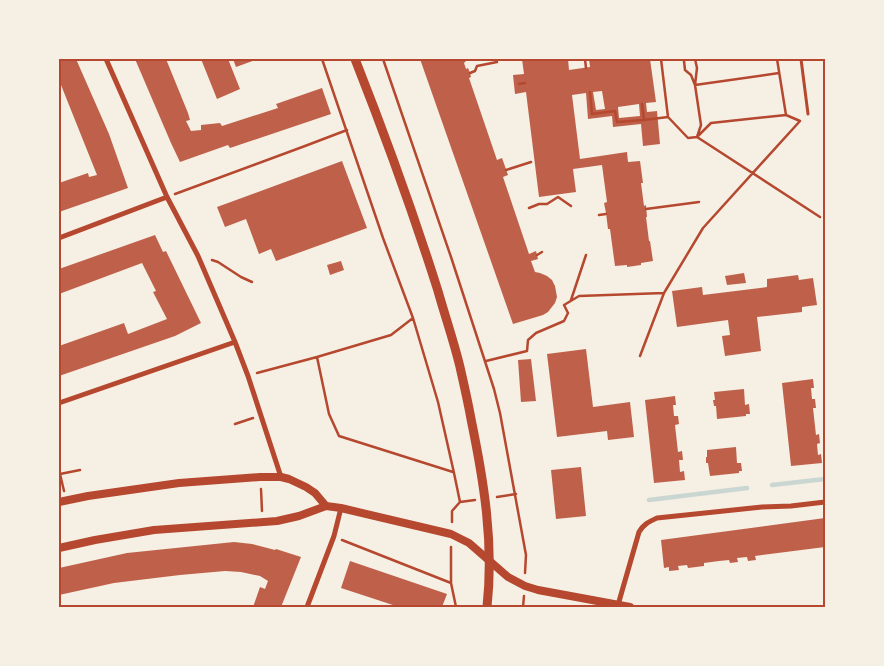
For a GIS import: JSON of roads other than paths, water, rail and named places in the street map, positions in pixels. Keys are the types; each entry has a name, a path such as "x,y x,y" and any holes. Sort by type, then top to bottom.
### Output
{"main road":[{"path":"356,59 417,225 460,366 486,499 490,560 487,607"}],"street":[{"path":"106,59 167,197 198,256 235,342 281,477"},
{"path":"59,238 167,197"},
{"path":"59,403 235,342"},
{"path":"59,502 179,483 281,477 306,487 315,493 326,506"},
{"path":"618,605 639,532 642,526 649,521 656,518 825,502"},
{"path":"59,548 154,530 277,521 299,516 326,506 451,534 469,542 508,577 525,586 630,607"},
{"path":"308,607 334,536 341,508"}],"lane":[{"path":"801,59 808,114"}],"waterway":[{"path":"772,485 825,479"},
{"path":"649,500 747,488"}]}
